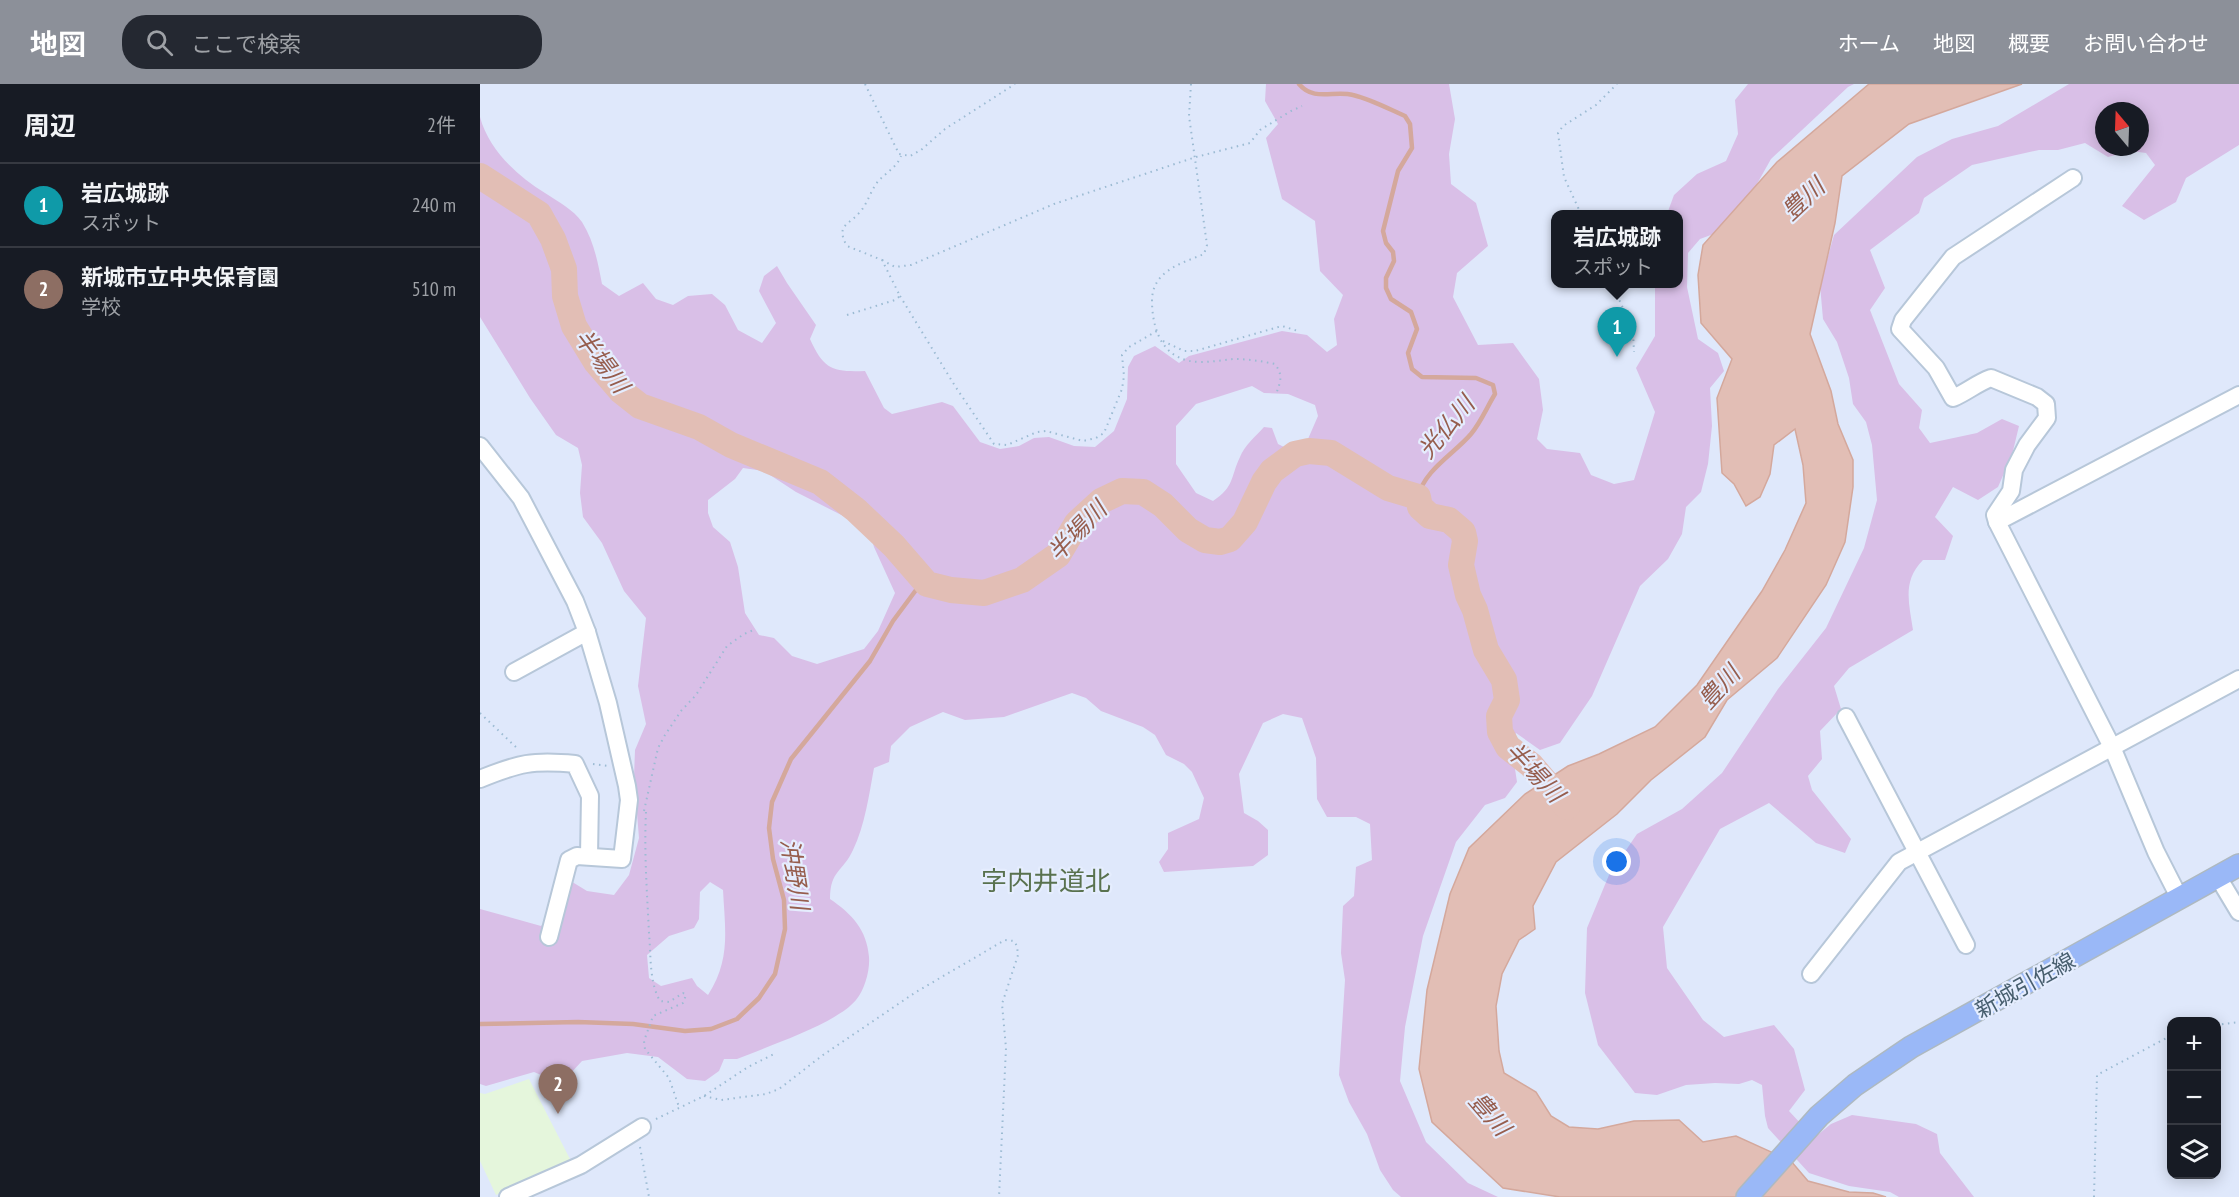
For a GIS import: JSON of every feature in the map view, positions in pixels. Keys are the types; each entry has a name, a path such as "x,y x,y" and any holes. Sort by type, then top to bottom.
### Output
{"main road":[{"name":"新城引佐線","path":"1747,1197 1819,1116 1855,1085 1911,1047 2239,865"}],"street":[{"path":"2073,178 1953,257 1903,320 1900,329 1936,368 1953,398 1969,392 1980,382 1991,378 2037,397 2046,404 2047,418 2027,445 2014,470 2011,491 1995,515 2112,747 2156,852 2180,899"},
{"path":"1997,522 2239,395"},
{"path":"480,446 521,498 575,601 587,632 619,745 628,800 622,859 577,856 569,860 549,937"},
{"path":"514,672 587,632"},
{"path":"1811,974 1899,862 2239,679"},
{"path":"1846,717 1966,945"},
{"path":"480,779 503,769 529,762 575,764 590,796 589,856"},
{"path":"2218,877 2239,912"},
{"path":"509,1197 580,1165 642,1127"}],"path":[{"path":"865,84 901,156"},
{"path":"901,156 910,156 921,150 945,129 1016,84"},
{"path":"1191,84 1190,116 1207,245 1204,254 1175,266 1160,276 1152,293 1152,311 1157,331 1167,351 1185,360 1200,362 1235,359 1275,364 1281,372 1276,394"},
{"path":"1579,210 1564,177 1558,133 1563,126 1596,105 1617,84"},
{"path":"901,156 894,168 876,184 859,214 846,223 842,230 843,240 847,246 895,267 911,265 1054,204 1196,157 1250,144 1260,130 1302,106"},
{"path":"882,260 900,296 955,386 994,444 1007,445 1037,432 1046,431 1083,441 1096,438 1104,433 1122,388 1124,376 1122,355 1129,347 1157,331"},
{"path":"1614,288 1633,330 1634,352"},
{"path":"848,315 895,300 900,296"},
{"path":"1161,339 1169,346 1184,351 1194,351 1282,326 1298,331"},
{"path":"679,1107 669,1078 645,1049 644,1041 653,1016 683,1003 686,995 682,993 669,1002 660,1001 656,994 651,964 644,811 658,748 664,735 696,695 727,646 756,628"},
{"path":"480,712 529,762"},
{"path":"575,764 609,766"},
{"path":"704,1096 721,1100 766,1094 779,1089 823,1055 916,992 1005,940 1014,941 1018,955 1002,1004 1006,1048 999,1197"},
{"path":"2221,1024 2239,1022"},
{"path":"2094,1197 2097,1075 2167,1038"},
{"path":"649,1197 639,1142 642,1127 704,1096 748,1067 776,1053"}],"shaded area":[{"path":"1266,84 1449,84 1455,119 1449,154 1451,184 1476,203 1488,246 1457,273 1453,297 1478,345 1513,343 1539,379 1543,410 1537,439 1547,449 1580,453 1591,475 1614,484 1634,480 1655,412 1636,368 1655,336 1655,288 1683,288 1683,210 1668,210 1674,195 1697,174 1726,161 1738,134 1735,100 1748,84 1854,84 1771,159 1749,198 1719,232 1700,239 1688,253 1687,287 1698,339 1718,353 1724,371 1710,388 1712,426 1708,464 1701,492 1686,507 1682,534 1668,559 1640,586 1592,696 1560,743 1540,750 1516,733 1511,743 1517,782 1505,798 1485,805 1456,842 1423,936 1405,1027 1400,1081 1426,1142 1468,1183 1498,1197 1401,1197 1393,1190 1380,1170 1367,1134 1349,1102 1339,1075 1345,980 1341,953 1343,906 1354,896 1356,867 1372,860 1370,824 1356,817 1327,817 1317,799 1316,758 1302,718 1283,714 1263,723 1239,774 1244,813 1268,830 1268,855 1253,866 1164,872 1159,862 1168,849 1168,833 1199,819 1204,798 1192,772 1184,764 1166,755 1155,735 1143,727 1101,711 1086,698 1072,693 1004,717 965,720 943,712 910,727 891,746 889,762 874,768 861,830 849,857 832,882 830,899 857,924 868,947 868,973 864,985 856,1000 846,1009 818,1026 783,1041 737,1059 724,1059 719,1071 705,1081 687,1079 658,1057 627,1053 582,1061 569,1075 553,1080 534,1072 486,1086 480,1084 480,909 541,926 558,910 550,894 569,880 587,891 614,895 629,875 639,838 634,777 635,750 646,724 638,686 646,618 624,591 602,543 583,517 580,493 582,465 578,448 556,435 530,398 480,317 480,117 490,140 505,161 524,179 579,218 593,244 602,284 619,296 643,283 656,299 673,305 688,296 712,294 725,305 738,330 762,343 776,323 759,291 764,276 777,266 816,325 810,339 825,363 845,371 865,371 884,408 892,414 942,402 953,406 980,442 1000,449 1019,446 1034,438 1049,437 1074,446 1095,447 1114,431 1127,399 1128,367 1134,356 1155,346 1179,363 1189,356 1282,331 1307,335 1327,352 1337,345 1334,319 1343,295 1320,271 1315,221 1282,199 1266,138 1278,124 1265,101","holes":["1252,386 1264,393 1288,394 1315,405 1318,416 1308,439 1288,449 1278,444 1272,428 1264,427 1247,445 1229,486 1220,496 1213,501 1196,493 1176,464 1176,426 1196,404","743,468 764,471 796,492 869,529 874,547 895,593 878,631 864,649 817,664 792,656 774,638 759,635 745,613 738,567 730,542 713,527 708,513 708,500 735,479","710,882 723,890 725,944 715,982 708,995 697,986 692,978 661,986 649,978 647,955 669,936 694,928 699,919 700,892"]},
{"path":"2069,84 2239,84 2239,145 2186,178 2176,202 2144,220 2122,206 2155,165 2148,156 2149,102 2095,102 2095,149 2085,143 2058,150 2039,150 1972,165 1924,198 1919,213 1870,250 1885,288 1870,310 1899,384 1922,410 1919,428 1930,443 1977,433 2002,419 2019,426 2012,455 1998,487 1978,500 1953,487 1935,517 1953,536 1945,560 1923,560 1912,576 1909,593 1913,630 1849,668 1834,686 1841,709 1820,731 1822,759 1808,776 1812,790 1851,839 1845,853 1816,843 1769,803 1720,829 1663,927 1667,968 1703,1020 1724,1037 1774,1025 1794,1049 1805,1090 1789,1111 1814,1138 1831,1124 1852,1115 1916,1124 1937,1134 1940,1153 1974,1197 1899,1197 1890,1192 1849,1186 1809,1173 1768,1128 1762,1085 1752,1080 1739,1084 1686,1085 1657,1095 1635,1093 1598,1045 1585,993 1587,928 1609,875 1637,834 1682,809 1722,773 1778,689 1826,628 1864,548 1877,500 1872,445 1866,422 1853,404 1849,378 1837,342 1823,319 1820,285 1834,235 1917,157 1952,139 1998,126"},
{"path":"529,1079 572,1163 496,1195 480,1161 480,1093 485,1094"}],"water":[{"name":"豊川","path":"1869,84 2022,84 1909,124 1842,176 1835,223 1810,334 1831,391 1838,424 1853,460 1853,487 1845,542 1826,585 1777,658 1727,700 1705,737 1651,780 1617,814 1556,862 1533,906 1535,929 1519,940 1502,974 1496,1006 1499,1051 1504,1073 1536,1092 1551,1116 1569,1127 1598,1129 1634,1121 1679,1120 1703,1142 1736,1136 1791,1161 1808,1181 1849,1192 1873,1193 1886,1197 1560,1197 1503,1188 1432,1122 1419,1069 1427,990 1450,894 1469,848 1525,794 1568,766 1655,727 1697,685 1762,591 1785,550 1806,503 1803,465 1795,429 1774,445 1770,474 1760,497 1746,506 1734,484 1722,473 1717,398 1732,359 1701,323 1698,275 1703,245 1777,162"}],"waterway":[{"name":"光仏川","path":"1299,84 1311,93 1346,94 1359,97 1405,116 1410,124 1412,148 1398,171 1383,231 1386,243 1393,252 1394,261 1386,278 1386,288 1391,299 1411,312 1417,329 1408,353 1412,369 1422,377 1476,378 1493,385 1495,394 1478,425 1433,470 1421,487 1418,497"},
{"name":"半場川","path":"480,176 539,214 553,239 564,269 565,296 574,326 596,362 621,391 640,406 699,427 731,445 820,482 856,510 894,546 927,584 951,590 984,593 1022,580 1058,555 1077,523 1101,501 1122,491 1143,492 1163,505 1188,530 1205,540 1220,542 1230,539 1245,522 1264,482 1272,471 1295,454 1309,451 1331,453 1388,488 1418,497 1420,507 1430,516 1449,520 1463,532 1465,541 1461,565 1468,595 1475,610 1486,650 1504,680 1507,700 1499,716 1500,732 1508,747 1531,765 1567,807"},
{"name":"沖野川","path":"480,1024 578,1022 633,1024 685,1031 711,1029 737,1019 759,998 775,974 785,929 784,900 773,859 769,828 772,802 791,759 870,661 893,621 916,590 927,584"}],"place":[{"name":"岩広城跡","path":"1617,357"},
{"name":"新城市立中央保育園","path":"558,1114"}],"district":[{"name":"字内井道北","path":"1046,880"}]}
